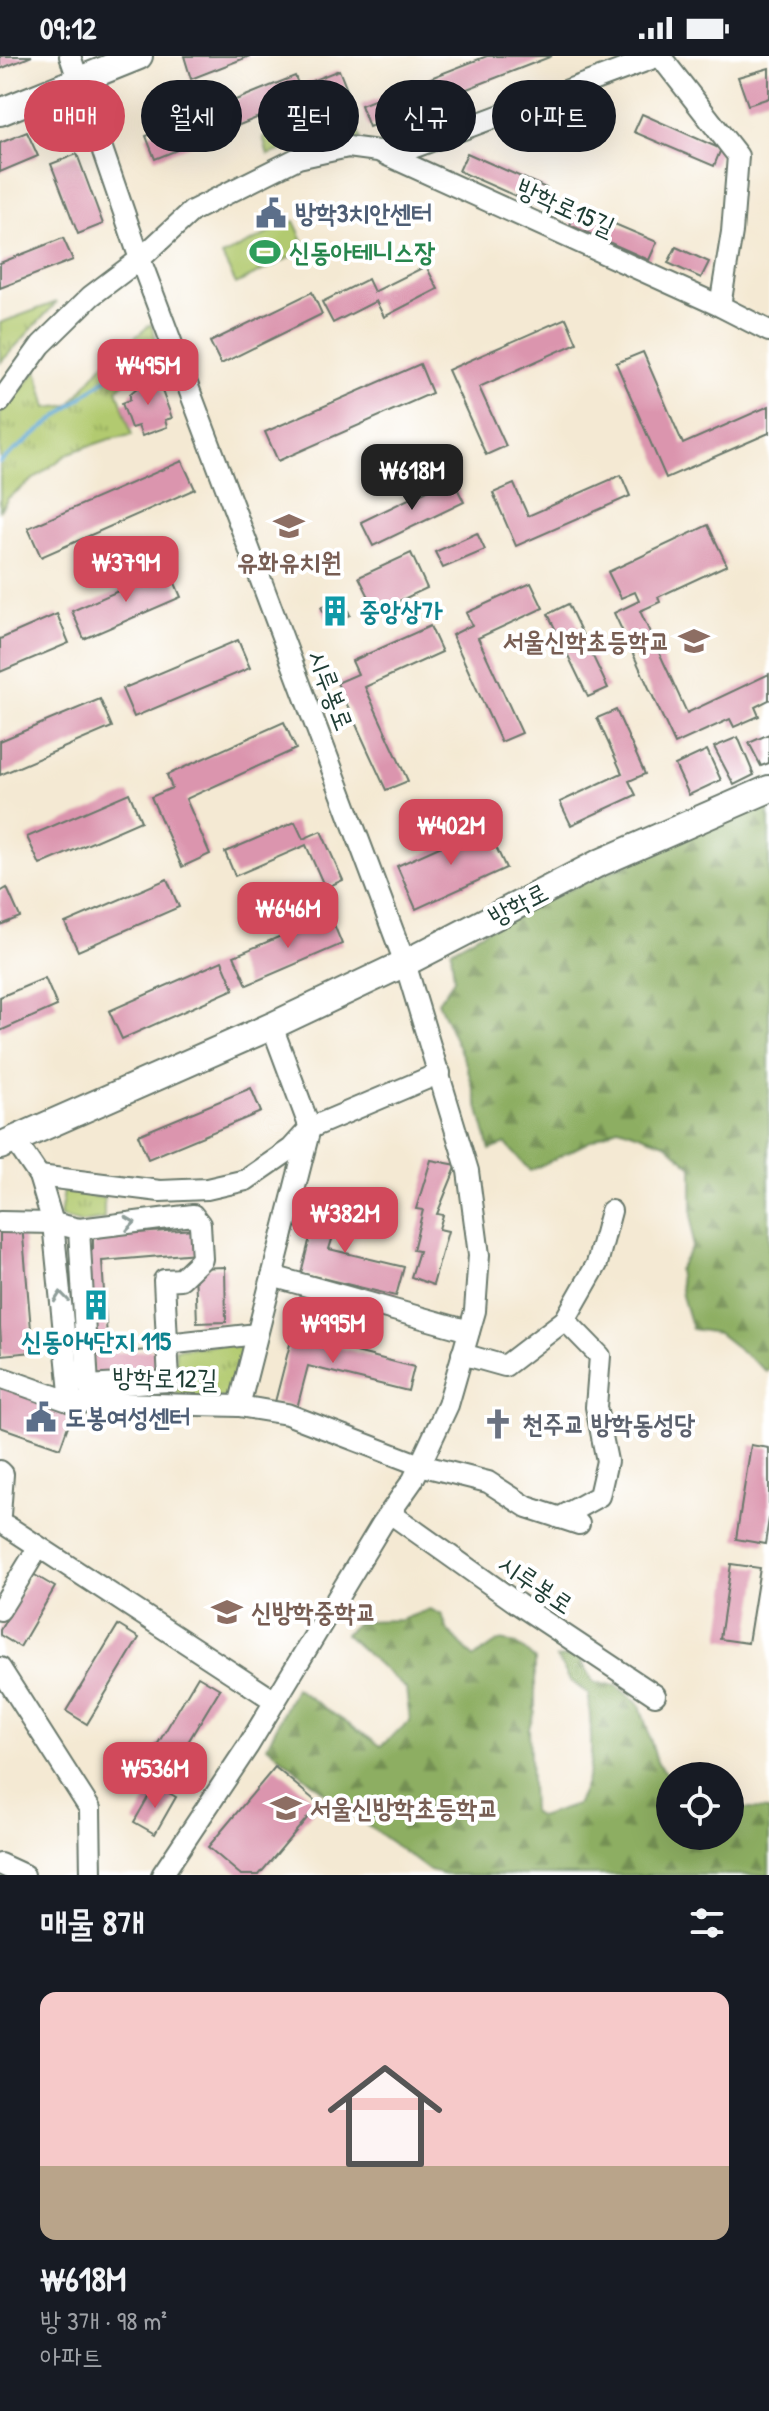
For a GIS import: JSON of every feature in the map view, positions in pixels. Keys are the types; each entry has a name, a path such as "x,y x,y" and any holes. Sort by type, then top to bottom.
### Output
{"main road":[{"path":"0,112 74,68 139,56"},
{"name":"방학로","path":"7,1143 272,1026 405,963 597,864 769,789"}],"street":[{"path":"391,156 607,66 659,56 738,156 732,232 720,306"},
{"name":"시루봉로","path":"74,68 140,259 405,963 468,1171 479,1255 475,1311 448,1405 413,1480 240,1759 162,1875"},
{"name":"방학로15길","path":"0,402 41,345 91,296 140,259 192,211 298,158 348,147 391,156 769,331"},
{"path":"239,1406 310,1128 272,1026"},
{"path":"39,1176 160,1191 207,1189 246,1180 291,1149 310,1128 440,1073"},
{"path":"7,1143 39,1176 53,1223 71,1402"},
{"path":"462,1354 505,1366 565,1320 597,1264 611,1211"},
{"path":"0,1222 53,1223 79,1229 193,1215 200,1224 202,1259 181,1279 164,1280 169,1381 88,1386 79,1229"},
{"path":"272,1276 469,1331"},
{"path":"420,1465 488,1482 527,1507 569,1521 599,1496 607,1461 596,1407 600,1356 565,1320"},
{"path":"167,1344 257,1334"},
{"name":"방학로12길","path":"0,1377 71,1402 239,1406 287,1414 420,1465"},
{"path":"0,1471 3,1474 2,1527 275,1701"},
{"name":"시루봉로","path":"390,1513 518,1604 655,1695"},
{"path":"0,1610 38,1548"},
{"path":"0,1668 90,1809 91,1875"},
{"path":"0,1864 24,1875"}],"green space":[{"name":"신동아테니스장","path":"294,221 307,249 236,284 222,256"},
{"path":"57,302 0,363 0,323"},
{"path":"151,324 160,352 117,389 132,435 69,453 8,498 0,510 0,414 37,370 47,408 70,405 103,364"},
{"path":"769,801 769,1370 766,1371 718,1333 692,1329 678,1270 692,1247 692,1167 665,1143 619,1127 530,1171 506,1144 490,1150 467,1066 438,1002 454,979 451,950 518,912"},
{"path":"64,1191 104,1198 104,1219 80,1223 60,1217"},
{"path":"250,1341 235,1398 177,1399 175,1349"},
{"path":"430,1609 442,1615 448,1631 474,1658 499,1641 517,1644 535,1660 535,1712 529,1728 532,1812 539,1817 576,1805 587,1777 591,1752 589,1695 570,1680 557,1658 578,1655 594,1683 617,1686 640,1705 657,1762 656,1850 744,1850 744,1809 769,1810 769,1875 447,1875 430,1871 267,1746 295,1688 381,1746 410,1721 406,1689 345,1634 359,1621 401,1620"}],"building":[{"path":"0,56 32,56 0,69"},
{"path":"184,56 250,56 191,79"},
{"path":"487,56 552,56 476,85 476,80 425,80"},
{"path":"769,68 769,98 748,105 738,77"},
{"path":"339,70 343,80 314,80"},
{"path":"258,91 258,117 242,124 242,97"},
{"path":"375,100 375,125 369,127 361,105"},
{"path":"642,114 721,149 714,166 634,132"},
{"path":"24,133 24,152 36,152 38,156 0,172 0,143"},
{"path":"152,152 172,152 155,159"},
{"path":"467,153 546,188 538,206 459,171"},
{"path":"77,154 103,224 78,234 51,164"},
{"path":"577,208 657,242 649,260 570,225"},
{"path":"63,238 73,260 0,288 0,263"},
{"path":"676,247 709,262 701,278 668,263"},
{"path":"426,266 438,289 384,317 376,301 333,323 322,302 368,279 374,292"},
{"path":"312,292 322,314 221,364 210,342"},
{"path":"566,318 577,343 479,387 506,446 486,455 448,370"},
{"path":"643,352 683,444 769,406 769,433 666,478 616,363"},
{"path":"420,364 432,393 278,461 265,432"},
{"path":"155,372 172,418 165,420 167,427 142,436 138,426 131,428 122,403 130,400 130,394"},
{"path":"182,461 195,489 41,557 28,528"},
{"path":"621,475 630,496 516,546 493,493 514,484 528,516"},
{"path":"452,478 464,502 373,546 361,522"},
{"path":"708,525 727,565 658,597 660,602 640,611 687,713 769,674 769,700 755,707 759,716 734,727 730,719 675,744 614,613 639,601 635,592 621,598 608,572"},
{"path":"477,533 485,550 443,568 435,552"},
{"path":"411,553 427,588 393,604 369,597 359,577"},
{"path":"169,569 181,597 84,639 72,611"},
{"path":"531,583 543,608 478,638 522,733 501,742 452,635 472,625 466,613"},
{"name":"중앙상가","path":"342,597 350,615 329,624 321,607"},
{"path":"568,604 608,688 588,697 548,614"},
{"path":"57,614 69,643 0,672 0,639"},
{"path":"430,626 442,652 365,687 408,781 386,790 337,683 358,674 352,661"},
{"path":"238,640 250,668 134,717 122,689"},
{"path":"100,699 112,727 0,775 0,741"},
{"path":"616,710 645,774 629,781 636,795 571,825 560,802 622,773 597,718"},
{"path":"284,722 296,749 186,799 210,854 182,867 151,797 172,788 167,775"},
{"path":"769,734 769,763 761,766 749,743"},
{"path":"738,737 754,775 734,785 714,747"},
{"path":"707,750 721,780 689,795 675,765"},
{"path":"129,793 141,821 40,865 27,837"},
{"path":"295,822 303,839 321,831 343,880 325,888 306,845 235,876 225,852"},
{"path":"486,826 506,868 416,909 397,866"},
{"path":"167,879 179,907 78,951 65,923"},
{"path":"7,888 20,917 0,925 0,892"},
{"path":"330,915 342,944 247,985 234,956"},
{"path":"222,961 234,989 122,1039 109,1011"},
{"path":"45,978 57,1006 0,1031 0,997"},
{"path":"251,1088 261,1112 148,1159 138,1135"},
{"path":"431,1160 457,1165 437,1214 443,1215 439,1229 448,1231 433,1285 411,1277 419,1251 413,1250 423,1210 416,1209"},
{"path":"321,1194 346,1196 329,1249 404,1267 396,1296 301,1273"},
{"path":"22,1225 33,1352 2,1355 0,1227"},
{"name":"신동아4단지 115","path":"195,1229 197,1253 102,1261 108,1353 161,1349 162,1376 93,1379 84,1251 93,1249 93,1236"},
{"path":"225,1267 226,1322 197,1323 195,1268"},
{"path":"296,1321 318,1326 314,1341 414,1367 408,1391 308,1366 297,1408 275,1402"},
{"path":"0,1383 74,1409 60,1448 0,1427"},
{"path":"751,1445 769,1448 769,1519 765,1544 736,1539"},
{"path":"731,1564 760,1568 748,1643 720,1639"},
{"path":"33,1574 55,1587 20,1647 0,1635 0,1630"},
{"path":"118,1625 139,1638 87,1724 66,1711"},
{"path":"198,1676 220,1689 168,1775 147,1762"},
{"path":"275,1767 319,1804 259,1875 241,1875 208,1847"},
{"path":"155,1785 176,1797 155,1834 134,1822"}],"waterway":[{"path":"0,462 159,340"}],"place":[{"name":"방학3치안센터","path":"271,213"},
{"name":"신동아테니스장","path":"265,252"},
{"name":"유화유치원","path":"289,526"},
{"name":"중앙상가","path":"335,611"},
{"name":"서울신학초등학교","path":"694,641"},
{"name":"신동아4단지 115","path":"96,1305"},
{"name":"도봉여성센터","path":"41,1417"},
{"name":"천주교 방학동성당","path":"498,1424"},
{"name":"신방학중학교","path":"227,1612"},
{"name":"서울신방학초등학교","path":"286,1808"}]}
